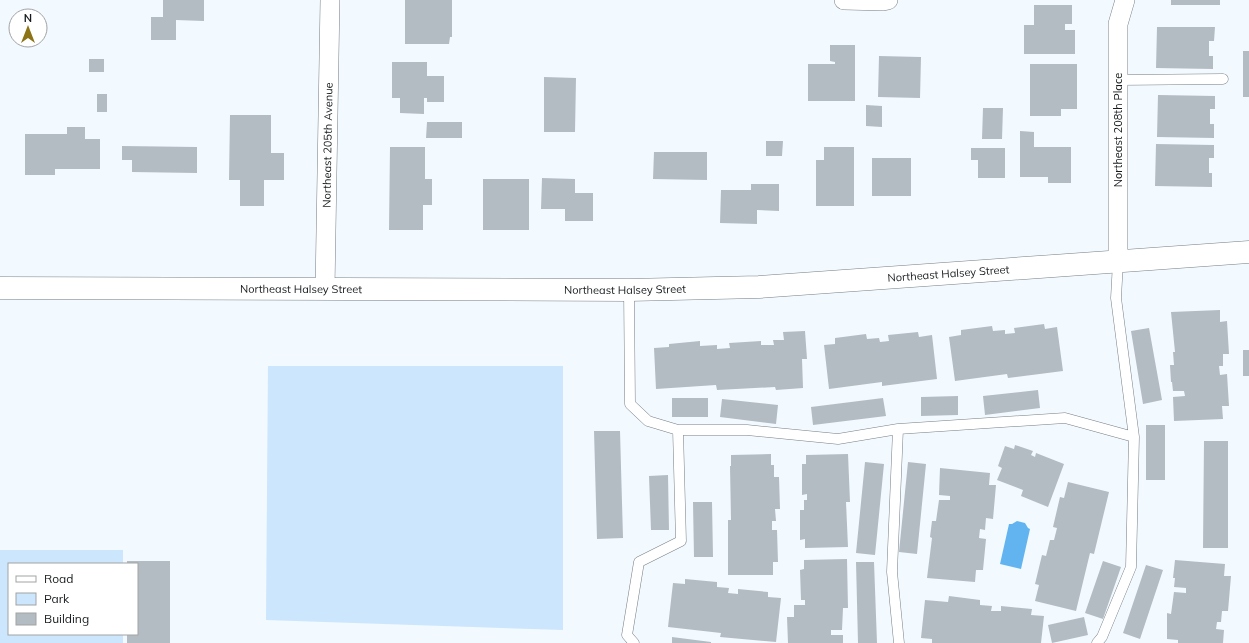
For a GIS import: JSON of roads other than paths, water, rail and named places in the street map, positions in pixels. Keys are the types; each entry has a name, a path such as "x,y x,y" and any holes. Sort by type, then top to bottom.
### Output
{"street":[{"name":"Northeast 205th Avenue","path":"325,289 330,0"},
{"path":"844,0 888,0"},
{"name":"Northeast 208th Place","path":"1118,262 1118,24 1125,0"},
{"name":"Northeast Halsey Street","path":"0,288 629,290 759,287 1249,252"}],"lane":[{"path":"1118,80 1223,79"},
{"path":"1097,643 1102,637 1131,567 1134,437 1116,298 1118,262"},
{"path":"629,290 630,404 648,421 678,430 747,430 838,439 898,429 1066,418 1134,437"},
{"path":"898,429 892,572 899,643"},
{"path":"634,643 627,635 639,562 681,541 678,430"}],"water":[{"path":"1017,521 1025,523 1030,529 1021,569 1000,564 1009,524"}]}
